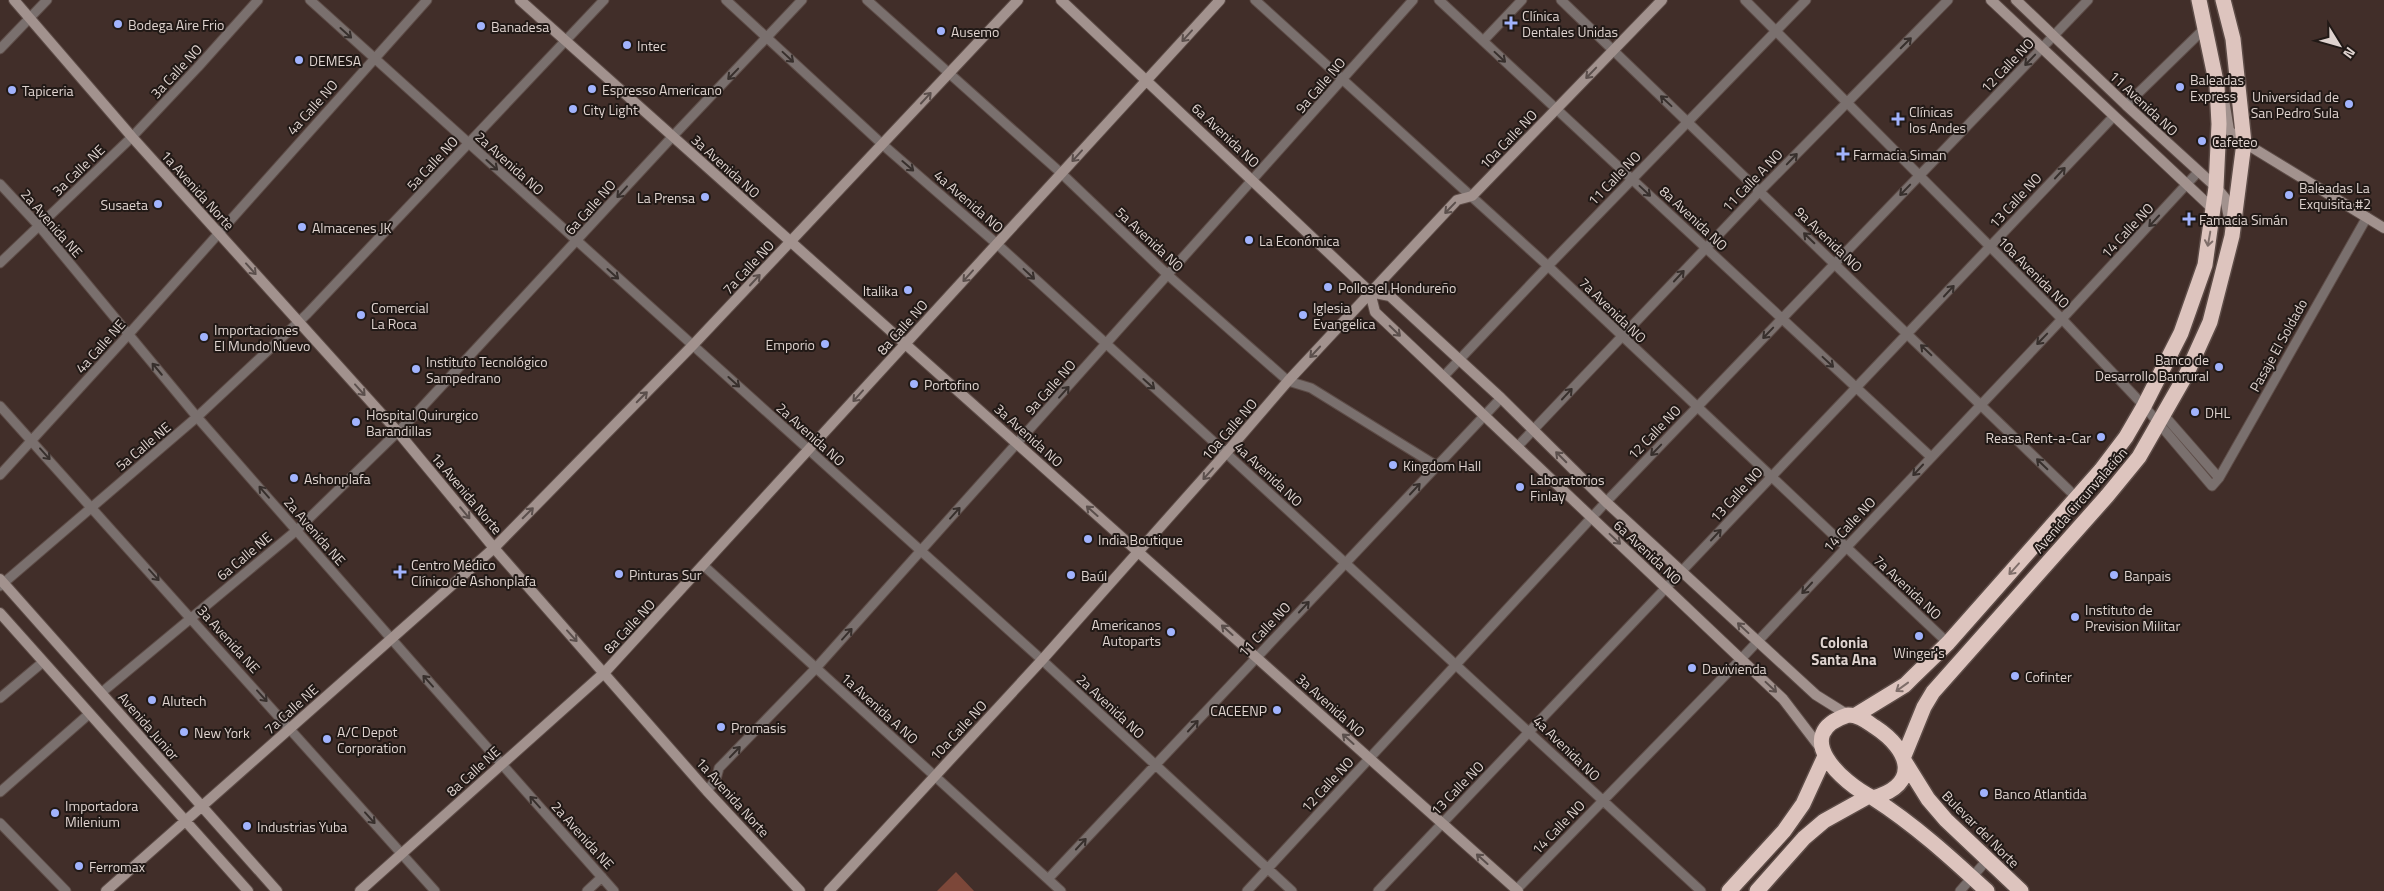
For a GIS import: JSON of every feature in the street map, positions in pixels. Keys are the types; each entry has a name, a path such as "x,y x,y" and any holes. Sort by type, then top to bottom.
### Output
{"highway":[{"name":"Avenida Circunvalación","path":"1852,715 1905,685 1948,643 2078,498 2126,437 2181,333 2205,265 2216,187 2219,124 2218,86 2199,0"},
{"name":"Avenida Circunvalación","path":"1904,759 1924,707 1933,692 2107,496 2139,457 2187,373 2210,322 2232,236 2244,143 2234,39 2223,0"},
{"path":"2033,579 2046,549 2080,509 2081,502 2078,498"},
{"path":"1729,891 1784,831 1803,804 1823,753 1822,734 1828,724 1835,719 1852,715 1892,740 1904,759 1900,784 1890,793 1871,797 1824,821 1804,838 1757,891"},
{"path":"1823,753 1841,776 1860,791 1910,822 1987,891"},
{"name":"Bulevar del Norte","path":"1904,759 1928,799 1946,820 2021,891"}],"street":[{"name":"1a Avenida Norte","path":"14,0 132,137 398,432 494,548 605,672 707,791 800,891"},
{"path":"0,49 47,0"},
{"name":"3a Calle NO","path":"132,137 258,0"},
{"name":"2a Avenida NO","path":"310,0 1042,660 1292,891"},
{"name":"4a Calle NO","path":"218,233 427,0"},
{"name":"3a Avenida NO","path":"520,0 1517,890"},
{"name":"5a Calle NO","path":"298,322 604,0"},
{"name":"4a Avenida NO","path":"726,0 882,144 997,244 1530,731 1602,801 1701,891"},
{"name":"6a Calle NO","path":"398,432 802,0"},
{"name":"5a Avenida NO","path":"867,0 1061,174 1169,276 1288,381 1311,388 1437,466"},
{"name":"7a Calle NO","path":"494,548 693,345 1018,0"},
{"name":"6a Avenida NO","path":"1061,0 1370,292 1375,312 1783,699 1823,753"},
{"name":"8a Calle NO","path":"605,672 1220,0"},
{"name":"7a Avenida NO","path":"1256,0 1548,266 1696,408 1948,643"},
{"name":"9a Calle NO","path":"707,791 716,779 719,768 816,668 1254,181 1413,0"},
{"name":"8a Avenida NO","path":"1439,0 1931,457"},
{"path":"1483,41 1522,0"},
{"name":"9a Avenida NO","path":"1561,0 2078,498"},
{"name":"10a Calle NO","path":"829,891 1042,660 1226,454 1288,381 1370,292 1457,200 1472,196 1662,0"},
{"name":"10a Avenida NO","path":"1745,0 2062,319 2144,406 2160,419 2219,478"},
{"name":"11 Calle NO","path":"1443,377 1806,0"},
{"name":"11 Calle A NO","path":"1517,447 1760,191 1948,0"},
{"path":"1991,0 2214,210"},
{"name":"11 Avenida NO","path":"2016,0 2126,106 2216,187 2227,204 2232,236"},
{"name":"12 Calle NO","path":"1247,891 1606,502 2088,0"},
{"path":"2126,106 2206,27"},
{"path":"2218,86 2223,94 2229,130 2244,143 2384,228"},
{"name":"13 Calle NO","path":"1378,891 2114,116"},
{"name":"3a Calle NE","path":"0,263 132,137"},
{"name":"14 Calle NO","path":"1517,890 1741,659 2198,172"},
{"name":"2a Avenida NE","path":"0,184 38,226 197,417 466,722 501,765 614,891"},
{"name":"Pasaje El Soldado","path":"2212,486 2219,478 2367,217"},
{"name":"4a Calle NE","path":"0,475 218,233"},
{"name":"6a Avenida NO","path":"1370,292 1390,296 1501,398 1606,502 1816,695 1852,715"},
{"name":"5a Calle NE","path":"1,582 197,417 298,322"},
{"name":"11 Calle NO","path":"1048,880 1501,398"},
{"name":"3a Avenida NE","path":"0,406 435,891"},
{"name":"10a Avenida NO","path":"2160,419 2212,486"},
{"name":"6a Calle NE","path":"102,693 297,530 398,432"},
{"name":"7a Calle NE","path":"106,891 494,548"},
{"name":"1a Avenida A NO","path":"703,565 1060,891"},
{"name":"Avenida Junior","path":"1,582 277,891"},
{"path":"0,613 184,822 248,891"},
{"path":"0,698 43,662"},
{"name":"8a Calle NE","path":"360,891 605,672"},
{"path":"0,792 90,714"},
{"path":"0,823 66,891"},
{"path":"1960,891 1987,860"},
{"path":"588,891 602,877"}],"shaded area":[{"path":"956,872 974,891 937,891"}],"place":[{"name":"Clínica Dentales Unidas","path":"1511,23"},
{"name":"Bodega Aire Frio","path":"118,24"},
{"name":"Banadesa","path":"481,26"},
{"name":"Ausemo","path":"941,31"},
{"name":"Intec","path":"627,45"},
{"name":"DEMESA","path":"299,60"},
{"name":"Baleadas Express","path":"2180,87"},
{"name":"Espresso Americano","path":"592,89"},
{"name":"Tapiceria","path":"12,90"},
{"name":"Universidad de San Pedro Sula","path":"2349,104"},
{"name":"City Light","path":"573,109"},
{"name":"Clínicas los Andes","path":"1898,119"},
{"name":"Cafeteo","path":"2202,141"},
{"name":"Farmacia Siman","path":"1843,154"},
{"name":"Baleadas La Exquisita #2","path":"2289,195"},
{"name":"La Prensa","path":"705,197"},
{"name":"Susaeta","path":"158,204"},
{"name":"Famacia Simán","path":"2189,219"},
{"name":"Almacenes JK","path":"302,227"},
{"name":"La Económica","path":"1249,240"},
{"name":"Pollos el Hondureño","path":"1328,287"},
{"name":"Italika","path":"908,290"},
{"name":"Comercial La Roca","path":"361,315"},
{"name":"Iglesia Evangelica","path":"1303,315"},
{"name":"Importaciones El Mundo Nuevo","path":"204,337"},
{"name":"Emporio","path":"825,344"},
{"name":"Banco de Desarrollo Banrural","path":"2219,367"},
{"name":"Instituto Tecnológico Sampedrano","path":"416,369"},
{"name":"Portofino","path":"914,384"},
{"name":"DHL","path":"2195,412"},
{"name":"Hospital Quirurgico Barandillas","path":"356,422"},
{"name":"Reasa Rent-a-Car","path":"2101,437"},
{"name":"Kingdom Hall","path":"1393,465"},
{"name":"Ashonplafa","path":"294,478"},
{"name":"Laboratorios Finlay","path":"1520,487"},
{"name":"India Boutique","path":"1088,539"},
{"name":"Centro Médico Clínico de Ashonplafa","path":"400,572"},
{"name":"Pinturas Sur","path":"619,574"},
{"name":"Baúl","path":"1071,575"},
{"name":"Banpais","path":"2114,575"},
{"name":"Instituto de Prevision Militar","path":"2075,617"},
{"name":"Americanos Autoparts","path":"1171,632"},
{"name":"Winger's","path":"1919,636"},
{"name":"Davivienda","path":"1692,668"},
{"name":"Cofinter","path":"2015,676"},
{"name":"Alutech","path":"152,700"},
{"name":"CACEENP","path":"1277,710"},
{"name":"Promasis","path":"721,727"},
{"name":"New York","path":"184,732"},
{"name":"A/C Depot Corporation","path":"327,739"},
{"name":"Banco Atlantida","path":"1984,793"},
{"name":"Importadora Milenium","path":"55,813"},
{"name":"Industrias Yuba","path":"247,826"},
{"name":"Ferromax","path":"79,866"}],"district":[{"name":"Colonia Santa Ana","path":"1844,650"}]}
